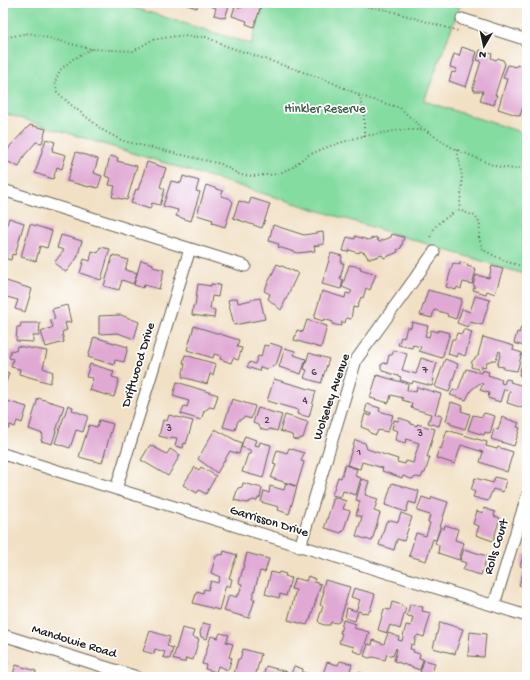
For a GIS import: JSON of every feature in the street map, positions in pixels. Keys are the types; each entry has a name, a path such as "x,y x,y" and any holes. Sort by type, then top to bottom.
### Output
{"street":[{"path":"462,19 527,40"},
{"path":"3,190 244,266"},
{"name":"Driftwood Drive","path":"116,489 190,249"},
{"name":"Wolseley Avenue","path":"300,546 356,360 434,252"},
{"name":"Garrisson Drive","path":"3,454 527,616"},
{"name":"Rolls Court","path":"494,605 527,496"},
{"name":"Mandowie Road","path":"3,635 137,677"}],"path":[{"path":"348,3 387,10 458,31"},
{"path":"3,38 30,33 91,49 133,52 152,40 176,36 206,37 226,46 324,79 359,95 400,108 425,130 451,147 495,166 514,169 527,167"},
{"path":"91,49 74,59 60,70 55,82 57,92 70,104 99,128 123,141 222,164 240,175 256,176 278,174 292,167 306,156 330,146 364,136 400,130 425,130"},
{"path":"359,95 364,109 364,136"},
{"path":"457,150 462,176 459,210"},
{"path":"434,252 429,240 432,232 440,222 459,210"},
{"path":"459,210 475,216 480,224 479,238 483,250 505,261 527,268"}],"green space":[{"name":"Hinkler Reserve","path":"3,3 119,3 251,44 264,3 461,3 424,101 527,134 527,275 3,113"}],"building":[{"path":"180,3 198,3 197,8"},
{"path":"202,3 230,3 225,18 214,15 216,8"},
{"path":"243,3 262,3 254,27 246,24 247,21 232,16 235,6 242,8"},
{"path":"462,47 477,52 466,87 449,81 452,72 455,73 457,69 450,67 454,54 459,56"},
{"path":"480,50 492,54 491,58 503,60 505,64 495,95 497,95 494,105 480,101 483,91 474,91 473,87 481,61 477,60"},
{"path":"508,65 516,67 517,65 527,68 527,94 520,116 498,109 507,79 503,78"},
{"path":"30,125 46,129 42,143 36,142 24,156 19,167 4,160 10,146"},
{"path":"46,139 55,142 52,151 66,155 62,169 57,167 53,179 35,173"},
{"path":"76,152 98,159 94,173 102,176 98,188 67,181"},
{"path":"110,156 118,158 117,161 137,166 127,200 112,197 115,186 109,185 111,178 105,176"},
{"path":"147,162 166,168 160,187 165,189 160,205 152,203 150,209 131,203 136,189 138,190"},
{"path":"183,176 199,181 196,191 200,192 191,221 176,216 178,210 163,206 171,181 181,183"},
{"path":"206,185 223,191 221,196 229,198 233,202 225,227 212,223 213,220 197,215"},
{"path":"251,198 270,204 262,228 233,218 239,201 249,204"},
{"path":"9,218 24,223 15,255 12,254 11,260 3,258 3,229 5,230"},
{"path":"30,224 52,231 47,248 40,246 36,261 21,257"},
{"path":"273,225 304,235 323,232 324,244 314,246 315,251 298,253 278,247 279,244 269,241"},
{"path":"392,234 404,237 401,248 397,250 398,252 384,258 382,255 368,258 365,253 360,251 359,253 349,250 348,252 343,251 347,237 355,239 355,236 368,240 376,237 379,242 391,237"},
{"path":"61,235 82,241 77,258 66,272 54,263 64,250 57,248"},
{"path":"100,247 110,249 101,280 80,273 84,259 90,261 92,251 98,253"},
{"path":"331,253 342,256 341,263 344,263 340,279 343,280 341,289 322,284"},
{"path":"113,255 128,260 125,270 137,273 133,284 122,280 119,290 104,286"},
{"path":"141,260 153,264 153,267 164,270 159,289 144,285 143,288 134,285"},
{"path":"460,262 468,264 467,266 476,270 472,284 463,282 461,289 457,287 456,290 446,287 453,263 460,265"},
{"path":"277,264 298,273 281,310 268,299 270,294 264,291"},
{"path":"349,265 361,267 360,269 376,274 370,290 366,288 363,298 361,297 357,308 353,307 351,319 346,318 345,323 342,322 341,326 332,324 333,322 324,319 323,321 314,318 322,291 345,298 346,293 350,294 352,291 342,287"},
{"path":"492,266 503,269 495,294 487,291 486,294 473,290 476,275 489,278"},
{"path":"3,280 32,289 25,312 15,309 18,300 3,296"},
{"path":"198,284 211,286 211,284 220,285 218,297 212,296 210,309 215,310 214,318 192,315 193,306 195,306"},
{"path":"428,290 462,299 456,319 447,316 448,314 434,310 432,318 420,315"},
{"path":"475,296 490,300 482,325 470,322 468,327 457,323 462,309 470,312"},
{"path":"237,298 238,303 260,298 265,319 234,325 228,300"},
{"path":"67,305 71,322 65,323 67,330 62,332 64,342 46,347 41,332 53,327 50,320 55,319 52,309"},
{"path":"121,315 139,322 134,339 118,333 99,334 99,316"},
{"path":"307,320 327,326 321,348 294,340 297,330 303,332"},
{"path":"412,322 428,326 425,336 429,337 431,330 450,333 442,358 419,351 421,347 413,345 412,348 398,345 401,337 404,338 407,327 411,328"},
{"path":"21,323 40,323 39,336 33,336 33,342 16,341 17,327 20,327"},
{"path":"194,326 239,340 237,347 242,348 238,360 233,358 231,363 220,359 221,356 214,354 213,358 187,350"},
{"path":"521,327 527,328 527,347 514,343 517,332 519,333"},
{"path":"464,329 472,332 465,356 458,353 457,357 448,354 452,339 455,339 457,333 462,334"},
{"path":"94,337 128,347 124,362 115,360 114,365 88,357"},
{"path":"483,337 514,346 513,350 522,353 517,371 503,369 504,367 497,366 501,352 499,351 496,360 487,362 485,367 482,366 481,370 471,367 472,361 479,355"},
{"path":"270,343 282,347 276,365 267,369 260,367 259,371 247,367 250,362 255,364 258,356 261,357 264,345 269,346"},
{"path":"17,346 47,351 43,368 53,372 50,383 19,374 20,369 11,367 13,359 9,358 11,350 16,351"},
{"path":"285,348 295,351 294,355 306,359 301,374 279,367"},
{"path":"394,350 407,354 402,370 416,374 421,358 437,363 432,379 434,379 432,386 413,381 412,384 400,380 401,377 383,371 381,365 384,363 387,364 389,355 392,355"},
{"path":"526,352 527,353 527,378 519,375"},
{"path":"309,353 329,359 321,383 304,378 307,370 304,369"},
{"path":"185,355 216,364 213,375 210,374 207,384 182,377 185,364 183,363"},
{"path":"445,359 458,364 449,392 435,387"},
{"path":"90,364 114,371 112,377 119,379 114,397 89,390 93,378 86,377"},
{"path":"466,369 481,373 482,370 489,372 488,375 502,380 501,383 504,384 506,379 511,380 510,382 527,387 527,405 524,404 523,408 507,403 510,391 504,389 500,402 488,398 489,393 480,390 483,384 480,383 471,390 466,400 450,395 453,390 458,390"},
{"path":"3,371 9,373 3,392"},
{"path":"377,375 408,384 407,390 416,392 417,387 441,394 435,414 442,416 439,426 428,423 431,414 411,408 412,403 402,400 403,398 391,395 389,403 370,398"},
{"path":"274,379 316,391 309,417 297,414 298,410 267,401"},
{"path":"177,382 218,395 214,408 210,407 204,411 201,420 181,414 184,406 187,407 189,401 173,396"},
{"path":"38,398 64,406 52,444 41,441 43,434 29,429"},
{"path":"232,399 255,406 251,419 245,417 238,421 235,430 223,427"},
{"path":"7,401 27,407 22,423 17,421 15,427 10,425 9,429 3,427 3,413"},
{"path":"451,402 463,406 461,411 470,414 465,429 450,424 451,422 446,421"},
{"path":"367,404 380,408 379,411 393,415 388,432 378,430 376,435 361,427 365,414 371,416 372,414 365,412"},
{"path":"68,405 73,407 72,410 88,416 83,432 76,430 70,448 55,443"},
{"path":"258,408 282,415 277,431 270,429 267,431 261,429 258,425 253,423"},
{"path":"484,413 495,416 490,434 485,432 484,435 468,430 473,415 482,417"},
{"path":"169,415 193,421 186,444 184,443 183,448 175,446 177,438 171,437 171,439 159,436 163,420 167,421"},
{"path":"285,415 308,422 303,438 298,440 293,439 292,435 280,431"},
{"path":"502,417 519,423 517,427 520,428 514,446 491,439 494,429 498,430"},
{"path":"399,418 409,421 411,424 417,426 417,424 435,429 427,457 430,457 425,473 423,473 421,478 417,477 411,479 403,476 402,478 382,471 383,468 362,462 360,469 347,465 355,440 365,443 367,449 398,459 397,462 405,464 406,461 413,463 419,443 406,439 405,443 395,440 398,431 392,429 394,420 398,421"},
{"path":"99,420 113,424 102,463 79,457 89,425 97,427"},
{"path":"215,429 242,443 239,454 230,451 217,473 198,459"},
{"path":"447,430 487,442 486,446 497,449 498,447 513,452 507,472 480,462 483,452 461,445 455,464 436,458 439,448 441,449"},
{"path":"245,436 256,440 254,445 259,446 260,442 271,445 263,478 242,472 248,454 251,453 250,450 241,447"},
{"path":"150,445 167,454 170,449 180,455 168,476 141,460"},
{"path":"289,448 304,453 301,461 304,462 297,486 271,478 276,465 273,464 277,450 287,453"},
{"path":"345,465 357,469 355,476 361,478 356,495 343,491 341,497 332,495 338,477 341,478"},
{"path":"195,467 199,470 201,467 216,476 206,494 199,490 197,493 183,485"},
{"path":"495,477 506,480 503,492 493,489 488,501 473,497 475,492 471,490 475,478 493,483"},
{"path":"362,479 369,481 365,495 378,499 374,511 380,513 372,541 356,536 362,517 356,515 360,501 356,500"},
{"path":"243,483 262,488 260,498 258,498 257,501 253,500 247,503 234,500 238,488 242,487"},
{"path":"286,483 297,487 289,514 278,510 279,507 261,502 264,491 269,493 270,486 284,490"},
{"path":"392,483 419,491 416,504 409,502 406,512 385,505"},
{"path":"334,497 346,501 343,509 350,511 343,532 342,531 341,533 325,528"},
{"path":"422,497 431,500 432,497 448,502 436,540 433,539 426,561 409,556 416,533 426,536 430,523 428,522 430,515 417,511"},
{"path":"484,508 495,512 494,516 500,518 493,541 476,535 479,526 473,524 477,511 483,513"},
{"path":"401,513 412,517 404,541 397,539 394,550 379,545 386,522 391,520 398,522"},
{"path":"445,525 458,529 455,540 464,543 459,560 438,553 439,545 435,543 441,527 444,529"},
{"path":"464,549 487,556 481,575 463,570 466,563 460,561"},
{"path":"224,551 237,555 229,578 232,579 230,587 226,585 219,610 193,603 197,591 203,593 204,589 208,590 211,581 218,583 220,577 211,573 216,556 219,554 223,555"},
{"path":"247,553 269,559 265,572 260,571 252,599 255,599 249,618 224,611 229,595 237,597 237,594 239,595 242,584 239,583"},
{"path":"524,554 527,554 527,590 525,590 526,587 519,585 525,567 520,566"},
{"path":"271,572 286,574 285,576 291,578 286,596 280,594 279,598 265,594"},
{"path":"308,576 315,579 314,582 321,584 310,620 307,625 288,620 296,590 291,589 295,578 306,581"},
{"path":"325,580 350,587 340,621 337,623 331,622 330,625 321,624 318,621 323,606 320,605"},
{"path":"354,588 375,594 370,611 364,613 358,611 355,621 345,618 347,608 356,611 360,600 351,597"},
{"path":"392,602 406,608 400,629 390,625 387,633 378,630 384,609 390,610"},
{"path":"410,604 423,607 422,611 431,613 424,637 418,635 414,645 411,644 410,649 414,650 413,652 420,654 419,658 423,659 420,670 394,661 396,648 393,656 387,654 385,660 364,656 368,644 372,645 373,640 384,644 388,633 399,637 398,640 402,641 406,625 411,626 413,617 407,616"},
{"path":"343,620 356,624 354,628 369,632 362,654 353,651 354,647 339,643 342,633 340,633"},
{"path":"440,622 463,629 455,654 433,648"},
{"path":"203,623 211,625 207,639 201,637 200,633"},
{"path":"182,628 194,631 192,637 199,639 193,660 186,658 185,662 173,659"},
{"path":"150,631 170,637 167,646 173,648 170,659 163,657 165,652 155,649 154,654 143,651"},
{"path":"470,632 486,634 484,657 468,656"},
{"path":"220,633 229,635 226,642 233,644 229,657 232,658 228,670 218,666 216,672 205,669 206,665 202,664 211,636 218,638"},
{"path":"243,649 261,654 255,677 240,677 241,676 234,674 238,659 240,659"},
{"path":"527,652 527,672 524,672 525,665 523,665"},
{"path":"3,660 8,662 4,677 3,677"},
{"path":"424,660 435,663 431,676 420,673"},
{"path":"340,661 352,664 348,677 322,677 327,662 338,665"},
{"path":"16,665 36,671 35,677 12,677"},
{"path":"266,666 287,672 286,677 263,677"},
{"path":"294,666 303,669 302,672 313,675 312,677 290,677"},
{"path":"358,672 375,677 356,677"}]}
